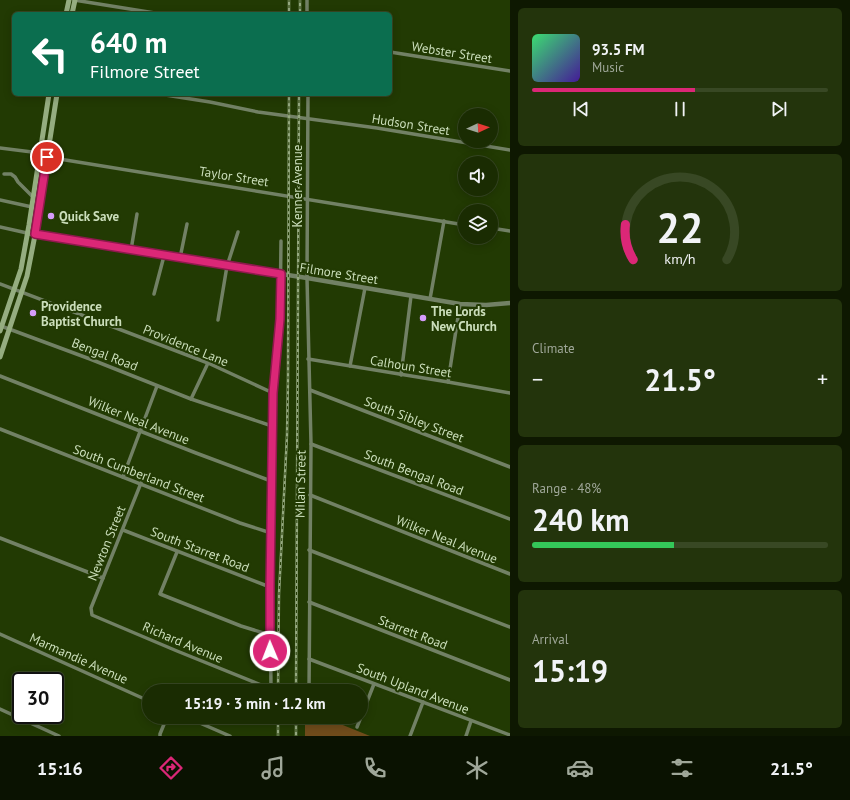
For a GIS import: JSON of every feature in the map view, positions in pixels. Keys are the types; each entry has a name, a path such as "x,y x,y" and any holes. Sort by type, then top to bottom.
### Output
{"main road":[{"path":"66,12 69,0"},
{"path":"72,12 74,0"},
{"path":"1,328 21,269 50,96"},
{"path":"0,357 27,276 57,96"}],"street":[{"path":"74,0 149,12"},
{"path":"307,0 307,12"},
{"name":"Webster Street","path":"392,52 510,71"},
{"name":"Hudson Street","path":"172,96 258,112 377,128 510,150"},
{"name":"Kenner Avenue","path":"307,278 308,96"},
{"name":"Taylor Street","path":"0,148 40,153 47,157 458,224"},
{"path":"4,174 12,174 34,197"},
{"path":"0,200 32,207"},
{"path":"131,250 137,214"},
{"path":"430,299 444,222"},
{"path":"180,258 187,224"},
{"name":"Filmore Street","path":"0,227 27,233 164,256 460,304 486,305 510,303"},
{"path":"498,229 510,231"},
{"path":"218,320 227,266 238,232"},
{"path":"177,552 160,594 241,626 270,635 272,426 273,393 280,319 281,241"},
{"path":"154,294 164,256"},
{"name":"Milan Street","path":"307,278 311,444 309,684"},
{"name":"Providence Lane","path":"0,284 208,363 273,393"},
{"path":"350,366 365,288"},
{"path":"401,374 411,296"},
{"path":"448,382 460,304"},
{"name":"Bengal Road","path":"1,328 10,329 156,386"},
{"name":"Calhoun Street","path":"308,359 448,382 510,394"},
{"path":"191,399 208,363"},
{"name":"Wilker Neal Avenue","path":"0,376 271,481"},
{"path":"123,476 156,386 272,426"},
{"name":"South Sibley Street","path":"310,390 510,467"},
{"name":"South Cumberland Street","path":"0,429 240,523 271,533"},
{"name":"South Bengal Road","path":"311,444 510,519"},
{"name":"Newton Street","path":"92,611 103,578 141,483"},
{"name":"Wilker Neal Avenue","path":"310,496 510,574"},
{"name":"South Starret Road","path":"123,530 270,587"},
{"path":"0,538 103,578"},
{"path":"310,550 510,627"},
{"name":"Starrett Road","path":"309,602 510,680"},
{"name":"Richard Avenue","path":"92,611 92,614 177,651 271,689 270,635"},
{"name":"Marmandie Avenue","path":"0,634 142,698"},
{"name":"South Upland Avenue","path":"309,659 510,735"},
{"path":"358,726 374,684"},
{"path":"410,736 423,702"},
{"path":"0,709 59,736"},
{"path":"466,736 472,721"},
{"path":"160,736 164,724"},
{"path":"202,724 230,736"}],"shaded area":[{"path":"305,724 340,724 370,736 305,736"}],"railway":[{"path":"289,0 289,12"},
{"path":"300,0 300,12"},
{"path":"278,684 279,594 287,435 289,96"},
{"path":"296,684 299,96"},
{"path":"278,724 278,736"},
{"path":"296,724 296,736"}],"place":[{"name":"Quick Save","path":"51,216"},
{"name":"Providence Baptist Church","path":"33,313"},
{"name":"The Lords New Church","path":"423,318"}],"route":[{"path":"47,157 35,234 45,237 281,274 280,319 273,393 270,651"}]}
